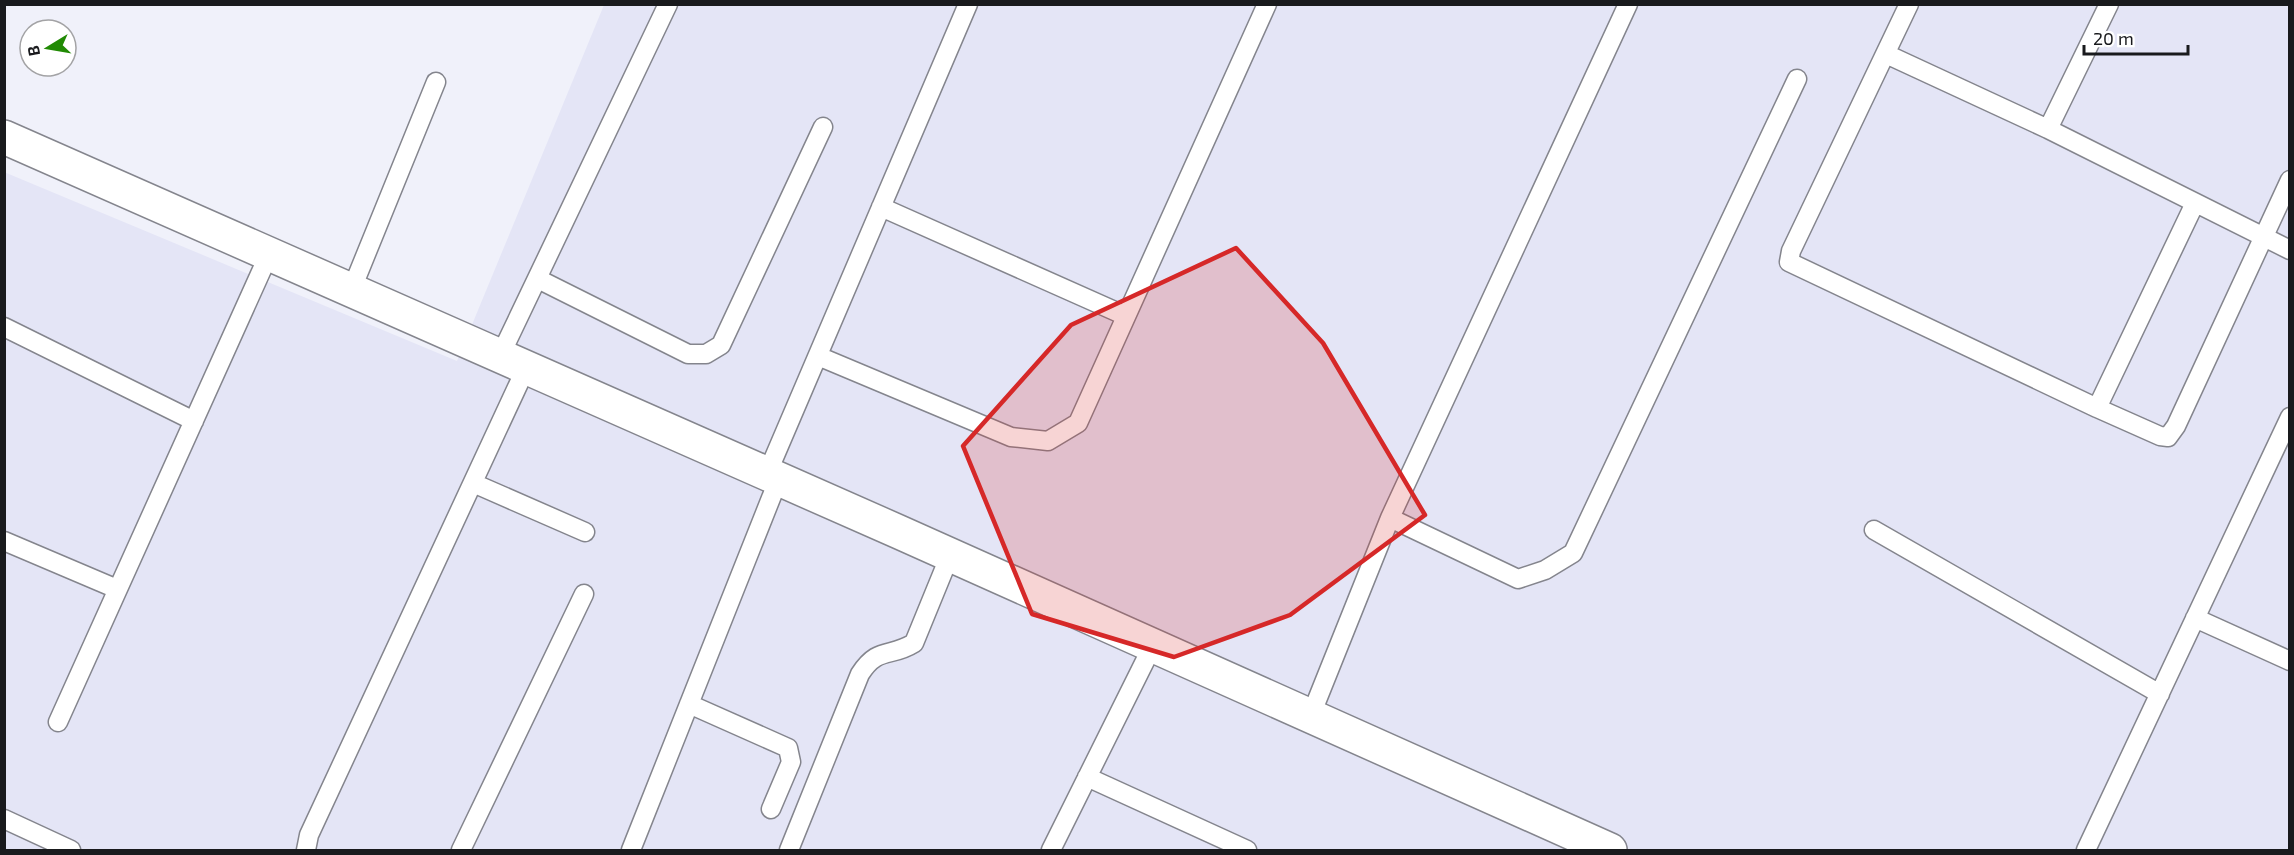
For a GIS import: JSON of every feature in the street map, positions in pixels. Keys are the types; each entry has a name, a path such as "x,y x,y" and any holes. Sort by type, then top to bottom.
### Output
{"street":[{"path":"4,137 1311,715 1577,844 1610,850"}],"lane":[{"path":"306,850 309,835 473,483 538,279 668,4"},
{"path":"631,850 689,704 818,356 968,4"},
{"path":"818,356 1011,437 1048,441 1078,423 1267,4"},
{"path":"1311,715 1390,518 1628,4"},
{"path":"1910,4 1791,251 1789,262 2097,408 2160,436 2168,437 2176,426 2289,180"},
{"path":"2048,129 2109,4"},
{"path":"1886,54 2048,129 2289,250"},
{"path":"1390,518 1518,579 1545,570 1573,553 1797,79"},
{"path":"351,291 436,82"},
{"path":"538,279 688,354 705,354 721,345 823,127"},
{"path":"2097,408 2195,203"},
{"path":"882,207 1126,316"},
{"path":"58,722 269,254"},
{"path":"4,327 194,421"},
{"path":"2086,850 2289,417"},
{"path":"473,483 585,532"},
{"path":"1874,530 2160,694"},
{"path":"4,541 117,589"},
{"path":"789,850 860,674 870,659 886,652 901,651 914,643 950,555"},
{"path":"461,850 584,594"},
{"path":"2195,618 2289,661"},
{"path":"1051,850 1153,645"},
{"path":"689,704 788,748 791,762 771,809"},
{"path":"1087,777 1247,850"},
{"path":"4,819 71,850"}],"highlighted area":[{"path":"1236,248 1323,343 1425,515 1290,615 1174,657 1032,614 963,446 1071,325"}],"shaded area":[{"path":"604,5 2289,5 2289,850 5,850 4,172 457,361"}]}
